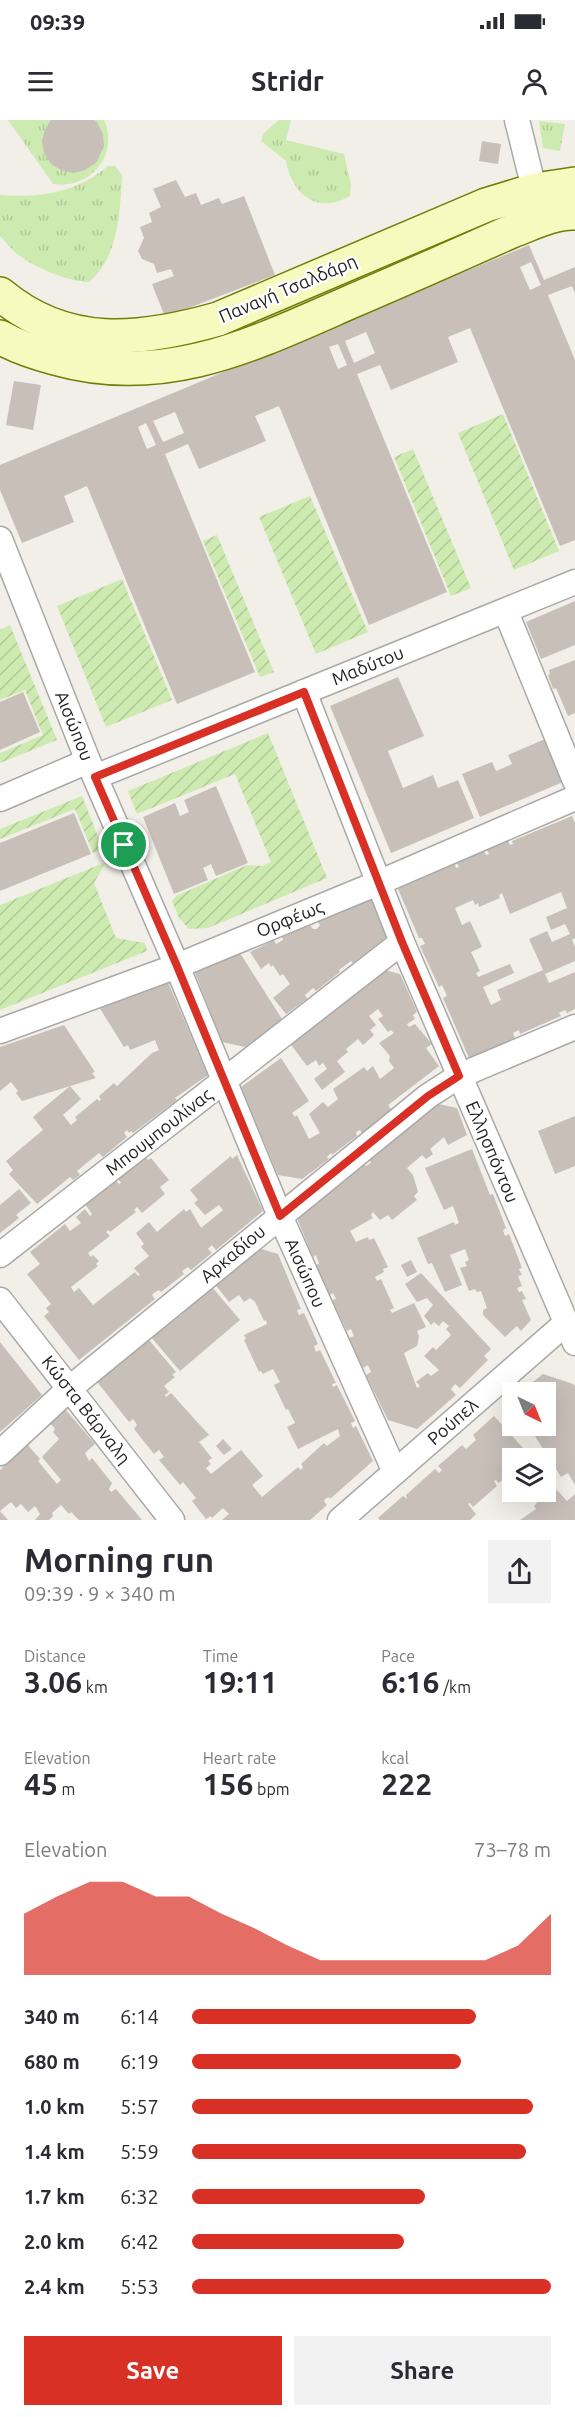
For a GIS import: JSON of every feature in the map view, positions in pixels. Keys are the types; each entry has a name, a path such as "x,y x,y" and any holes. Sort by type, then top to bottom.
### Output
{"main road":[{"name":"Παναγή Τσαλδάρη","path":"0,294 27,313 60,327 101,336 140,337 173,332 218,319 486,205 563,197"},
{"name":"Παναγή Τσαλδάρη","path":"0,337 11,344 43,355 98,369 147,369 187,364 278,334 563,197"}],"street":[{"path":"517,120 563,197"},
{"name":"Αισώπου","path":"0,539 92,769 177,966 280,1216 395,1472"},
{"name":"Μαδύτου","path":"0,799 92,769 304,692 506,612 575,582"},
{"path":"506,612 575,781"},
{"name":"Ελλησπόντου","path":"304,692 402,942 570,1333"},
{"name":"Ορφέως","path":"0,1031 177,966 575,798"},
{"name":"Μπουμπουλίνας","path":"0,1255 402,942"},
{"name":"Αρκαδίου","path":"0,1453 70,1389 428,1096 459,1076 575,1027"},
{"name":"Κώστα Βάρναλη","path":"0,1300 172,1520"},
{"name":"Ρούπελ","path":"340,1520 395,1472 570,1333"}],"green space":[{"path":"8,120 104,120 108,133 108,146 98,167 89,176 66,184 53,184"},
{"path":"279,120 291,120 286,140 344,154 351,184 350,196 327,203 317,202 300,192 289,173 286,161 261,141 264,133"},
{"path":"539,121 565,124 560,151 543,148"},
{"path":"108,166 115,166 122,175 119,219 107,260 89,282 61,276 33,264 17,254 0,236 0,195 29,196 57,192 83,182"},
{"path":"503,414 559,551 514,570 458,433"},
{"path":"413,449 471,588 451,596 394,457"},
{"path":"310,496 368,632 316,654 259,517"},
{"path":"217,535 274,672 260,677 203,541"},
{"path":"122,579 172,700 106,727 57,606"},
{"path":"10,625 57,740 0,763 0,753 43,735 25,690 0,700 0,630"},
{"path":"268,733 327,878 208,928 189,929 179,918 172,901 176,896 247,865 262,866 271,862 235,774 137,814 128,791"},
{"path":"82,796 103,849 93,853 75,809 0,839 0,829"},
{"path":"106,862 94,883 116,938 145,943 147,951 0,1010 0,905"}],"building":[{"path":"51,120 94,120 97,122 103,134 104,146 96,163 85,170 73,173 51,164 44,153 42,141 45,129"},
{"path":"482,141 501,144 498,164 479,161"},
{"path":"176,180 185,197 196,193 201,205 219,198 222,204 244,196 275,275 165,317 152,284 174,276 171,269 157,273 154,264 142,259 138,251 144,238 140,227 152,222 149,213 161,207 153,189"},
{"path":"529,245 544,280 575,267 575,293 572,286 548,295 575,360 575,540 560,546 470,328 448,337 458,362 391,390 380,365 357,374 447,592 369,625 279,406 255,416 266,441 199,469 188,444 165,454 255,672 177,704 87,486 64,496 74,522 22,543 0,490 0,465","holes":["531,262 541,285 530,290 520,267","366,332 375,353 354,363 345,341","338,344 347,365 338,369 329,347","175,412 184,433 163,442 153,421","146,423 156,445 147,449 138,427"]},
{"path":"14,381 41,385 33,430 6,425"},
{"path":"575,601 575,645 541,659 526,622"},
{"path":"575,660 575,713 568,716 548,675 549,670"},
{"path":"398,677 424,736 388,751 403,788 433,775 438,788 458,780 474,818 391,853 330,706"},
{"path":"23,692 40,732 0,750 0,702"},
{"path":"545,739 563,782 480,817 462,774 492,762 496,771 512,764 508,755"},
{"path":"216,786 248,863 216,876 211,864 203,868 208,880 174,894 143,817 175,803 180,816 189,812 184,800"},
{"path":"74,813 91,854 0,891 0,843"},
{"path":"572,816 575,823 575,938 572,940 575,947 575,961 545,974 549,983 575,972 575,1009 567,1013 565,1010 559,1013 561,1016 520,1034 519,1030 513,1033 515,1038 469,1058 443,998 447,996 442,985 439,987 420,946 425,944 422,938 419,938 398,889 455,864 456,868 459,867 457,863 484,851 486,855 489,854 487,850 508,841 510,845 513,844 512,841","holes":["561,892 567,908 546,917 551,930 565,924 570,934 552,942 547,931 529,939 543,970 497,990 501,1000 491,1005 483,987 514,973 510,964 478,977 476,973 480,971 471,952 482,947 470,921 462,925 455,908 473,900 475,905 478,903 479,907 500,898 499,895 502,893 510,914"]},
{"path":"372,899 388,936 353,963 351,961 339,970 340,972 316,991 313,988 305,995 307,999 286,1014 273,998 290,984 283,974 280,976 273,965 271,967 269,963 261,969 250,952 274,940 276,944 283,940 282,937 310,925 313,929 317,929 320,925 317,921"},
{"path":"238,950 282,1019 245,1047 222,1042 194,970"},
{"path":"381,969 400,974 417,1012 413,1015 415,1019 407,1024 409,1027 415,1024 432,1044 426,1048 439,1066 388,1105 392,1111 362,1134 360,1130 356,1132 357,1136 332,1155 331,1153 327,1157 329,1159 302,1179 278,1175 241,1087 281,1058 309,1101 292,1113 295,1117 297,1115 309,1139 320,1133 309,1114 323,1102 328,1107 338,1099 333,1089 364,1067 367,1071 373,1066 380,1079 394,1068 389,1061 390,1056 379,1043 394,1033 391,1030 388,1032 378,1019 383,1016 378,1009 369,1016 376,1025 370,1030 374,1035 363,1045 358,1039 346,1049 348,1052 337,1061 345,1072 322,1090 314,1079 327,1069 323,1063 319,1066 316,1060 307,1066 289,1042 343,998 346,1001 358,993 356,990"},
{"path":"167,980 208,1075 175,1098 177,1100 133,1133 127,1130 124,1133 127,1137 103,1157 99,1153 77,1171 80,1175 73,1180 70,1177 37,1204 9,1174 13,1170 6,1161 43,1130 33,1117 70,1086 81,1099 63,1115 71,1125 77,1120 75,1117 97,1099 101,1100 99,1096 114,1083 117,1086 152,1053 159,1050 155,1040 130,1050 128,1045 124,1047 99,1007"},
{"path":"64,1025 95,1072 92,1073 96,1078 22,1101 11,1082 0,1091 0,1047"},
{"path":"434,1103 457,1108 467,1135 448,1145 444,1137 430,1149 433,1154 426,1159 422,1155 407,1168 413,1175 418,1192 414,1196 417,1200 392,1220 388,1215 380,1220 373,1212 371,1215 373,1218 350,1231 356,1242 368,1237 369,1240 374,1238 388,1267 375,1277 377,1281 381,1279 394,1308 390,1310 392,1313 414,1303 426,1327 417,1331 419,1336 417,1346 404,1353 417,1388 420,1386 416,1382 428,1373 431,1376 439,1370 424,1356 433,1347 436,1350 451,1335 446,1329 449,1326 443,1321 439,1326 434,1322 431,1325 424,1316 433,1305 427,1298 417,1302 405,1284 421,1273 491,1349 484,1356 488,1360 460,1388 455,1384 451,1389 456,1395 417,1429 388,1420 366,1375 371,1372 368,1365 363,1368 349,1338 354,1336 351,1329 347,1331 332,1300 336,1299 333,1293 330,1295 316,1265 319,1264 316,1255 313,1257 298,1216 341,1179 344,1182 347,1179 345,1177 363,1162 366,1166 369,1164 371,1162 366,1157 381,1145 384,1149 391,1143 389,1139"},
{"path":"575,1116 575,1166 555,1174 538,1131"},
{"path":"472,1149 506,1228 503,1230 505,1236 509,1234 522,1268 519,1269 522,1275 518,1276 522,1286 517,1288 519,1292 522,1291 526,1299 522,1300 531,1320 521,1331 517,1326 505,1337 483,1315 483,1310 487,1308 481,1291 477,1292 475,1289 469,1291 460,1268 467,1266 465,1262 469,1260 465,1249 450,1255 462,1285 445,1292 432,1263 428,1264 417,1238 454,1222 455,1225 459,1223 453,1206 444,1210 425,1168"},
{"path":"143,1154 148,1160 151,1158 169,1180 160,1187 165,1194 142,1213 137,1207 134,1210 136,1212 110,1232 109,1230 106,1232 110,1236 88,1253 99,1261 96,1264 98,1266 71,1287 74,1292 79,1288 93,1305 135,1272 138,1276 140,1275 134,1268 149,1256 141,1247 144,1244 136,1233 149,1222 157,1232 184,1209 186,1212 190,1209 201,1228 223,1210 219,1205 205,1215 194,1203 198,1200 190,1190 231,1156 232,1159 237,1155 263,1211 216,1250 212,1245 208,1249 212,1253 191,1270 188,1267 182,1271 184,1274 161,1292 159,1290 154,1293 152,1295 155,1299 79,1360 44,1316 49,1312 46,1308 51,1304 27,1274 40,1264 30,1252 65,1224 70,1231 81,1223 76,1217 85,1209 90,1216 92,1214 85,1204 115,1180 121,1183 116,1176"},
{"path":"19,1189 31,1203 16,1215 19,1218 0,1233 0,1205"},
{"path":"255,1247 278,1254 301,1309 297,1310 299,1315 304,1313 318,1344 314,1346 316,1352 320,1350 336,1383 332,1384 333,1387 337,1385 355,1421 351,1423 353,1428 356,1426 373,1461 330,1499 329,1497 325,1499 327,1505 310,1520 222,1520 229,1514 223,1508 212,1518 211,1516 206,1519 192,1501 196,1498 183,1482 180,1485 159,1460 164,1457 159,1450 154,1454 134,1429 137,1425 133,1419 129,1422 94,1378 143,1340 146,1343 149,1340 176,1372 172,1375 175,1377 164,1386 169,1392 165,1395 166,1397 171,1393 209,1435 199,1442 212,1458 208,1461 211,1464 206,1468 211,1474 241,1450 263,1476 252,1485 262,1497 298,1467 301,1470 303,1467 301,1464 324,1443 327,1446 340,1436 338,1429 298,1449 287,1427 295,1423 274,1385 280,1382 273,1369 263,1374 259,1372 244,1340 246,1339 244,1335 267,1324 266,1320 264,1321 255,1302 250,1298 244,1302 239,1295 229,1302 213,1282"},
{"path":"411,1260 417,1272 407,1277 401,1265"},
{"path":"211,1286 240,1320 180,1371 151,1337 175,1311 180,1316"},
{"path":"0,1342 42,1395 0,1432"},
{"path":"543,1374 575,1386 575,1485 568,1473 561,1477 556,1469 556,1448 543,1448 535,1436 556,1436 556,1382 533,1382"},
{"path":"65,1409 95,1444 85,1453 89,1461 92,1458 112,1483 109,1489 111,1492 116,1489 142,1520 79,1520 61,1505 52,1513 53,1516 49,1520 35,1520 40,1514 35,1506 28,1512 21,1504 16,1508 11,1502 0,1511 0,1470 27,1444 57,1484 61,1480 42,1457 59,1439 50,1423"},
{"path":"494,1416 502,1425 502,1436 512,1436 523,1448 502,1448 502,1480 499,1483 494,1481 497,1486 473,1507 470,1503 468,1504 476,1514 470,1520 380,1520 378,1518 403,1496 407,1499 406,1495 435,1469 439,1473 442,1470 438,1466 462,1445 466,1449 476,1440 473,1435"},
{"path":"223,1439 232,1449 224,1455 216,1446"},
{"path":"557,1490 567,1501 575,1494 575,1520 520,1520 536,1509 534,1506 538,1502 556,1502"},
{"path":"0,1511 8,1520 0,1520"}],"route":[{"path":"304,692 378,883 459,1076 428,1096 280,1216 177,966 124,845 95,777 304,692"}]}
